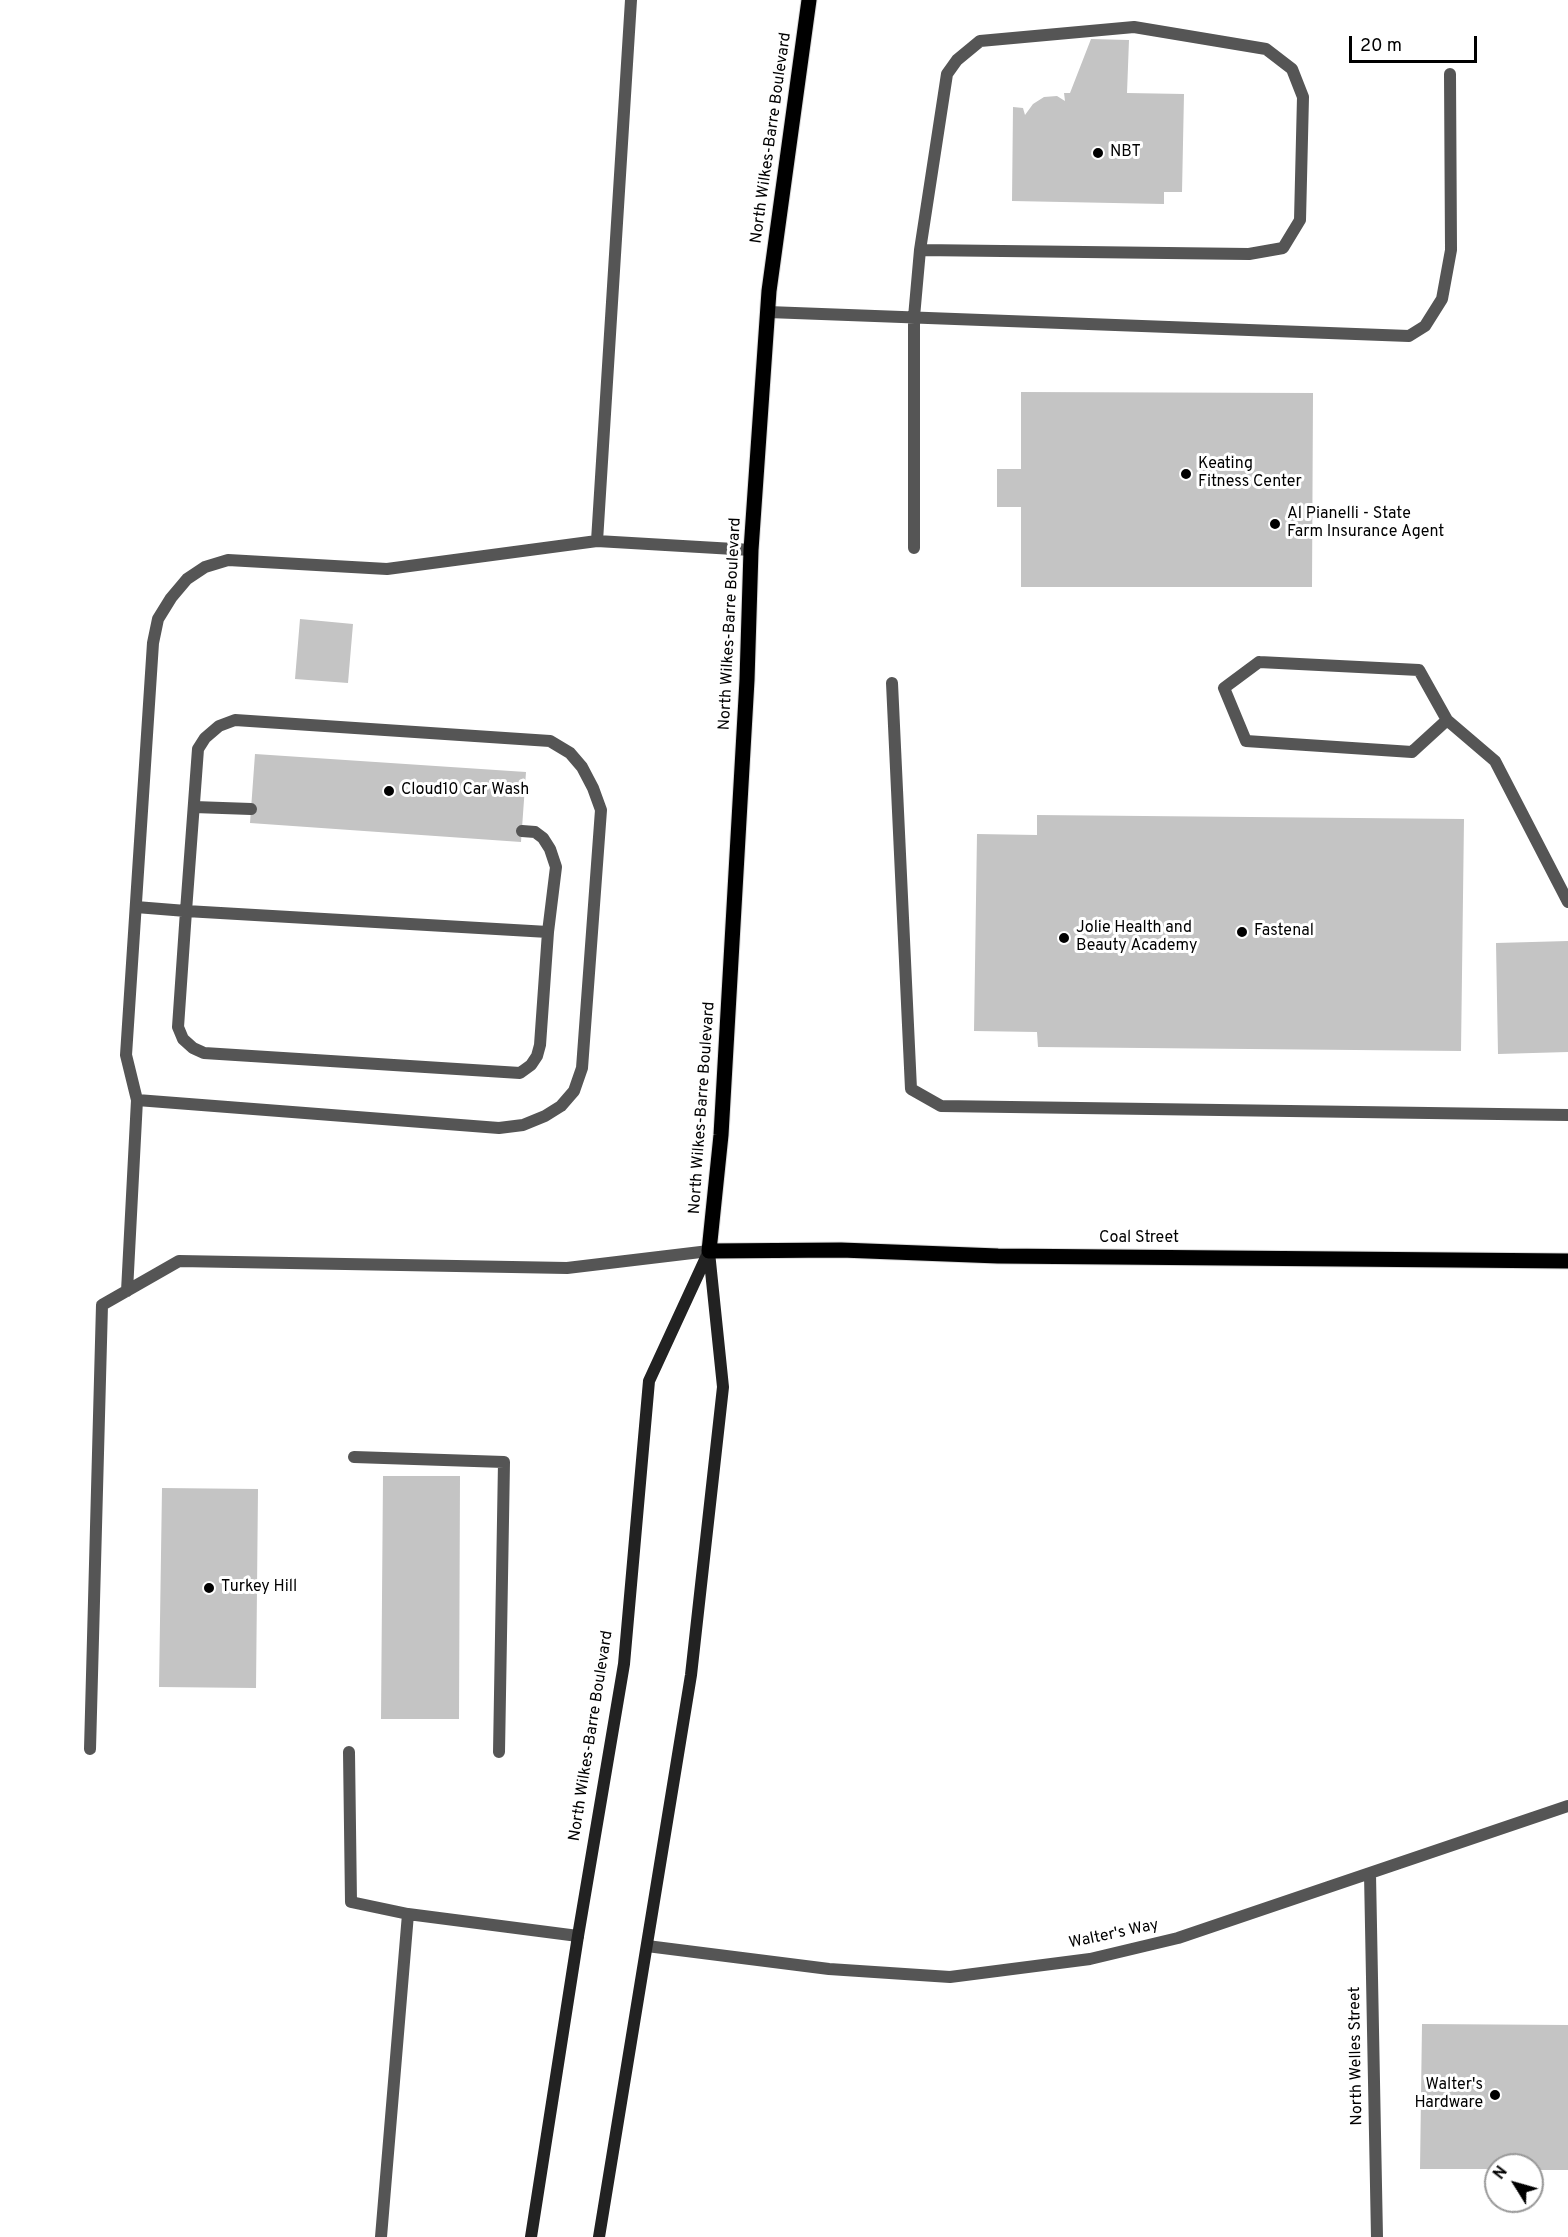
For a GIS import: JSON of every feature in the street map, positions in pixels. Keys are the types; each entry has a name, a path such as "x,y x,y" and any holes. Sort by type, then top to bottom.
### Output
{"main road":[{"name":"North Wilkes-Barre Boulevard","path":"599,2237 691,1674 723,1387 709,1251 722,1124 746,692 751,550 768,312 808,0"},
{"name":"Coal Street","path":"709,1251 841,1250 998,1256 1568,1261"},
{"name":"North Wilkes-Barre Boulevard","path":"531,2237 578,1936 624,1664 649,1382 709,1251"}],"street":[{"path":"597,541 631,0"},
{"path":"914,548 914,317 921,250 947,74 957,60 981,41 1134,27 1266,49 1292,69 1304,97 1300,220 1283,248 1249,254 921,250"},
{"path":"768,312 1409,336 1425,326 1442,299 1451,250 1450,74"},
{"path":"127,1291 137,1100 126,1055 153,643 158,619 171,598 187,579 205,567 228,560 387,569 597,541 751,550"},
{"path":"1447,720 1412,752 1246,741 1224,688 1259,662 1419,670 1447,720 1494,761 1568,902"},
{"path":"892,683 911,1089 941,1106 1568,1115"},
{"path":"137,1100 499,1128 523,1125 561,1106 574,1090 582,1068 601,810 594,788 582,767 570,753 550,741 235,720 219,726 205,738 198,748 178,1027 183,1039 193,1048 204,1053 520,1073 531,1065 540,1045 548,932 556,867 550,849 543,838 535,832 522,831"},
{"path":"194,807 250,809"},
{"path":"136,907 548,932"},
{"path":"90,1749 102,1305 179,1261 567,1268 709,1251"},
{"path":"354,1457 504,1462 499,1752"},
{"path":"348,1752 351,1902 408,1914 578,1936"},
{"name":"Walter's Way","path":"648,1946 829,1969 950,1977 1090,1959 1178,1938 1568,1806"},
{"name":"North Welles Street","path":"1370,1874 1377,2237"},
{"path":"381,2237 408,1914"}],"building":[{"name":"NBT","path":"1091,39 1129,40 1127,93 1184,94 1182,192 1164,192 1164,204 1012,201 1013,107 1023,108 1025,115 1033,104 1044,97 1057,96 1065,101 1064,93 1070,93"},
{"path":"1021,392 1313,393 1312,587 1021,587 1021,507 997,507 997,469 1021,469"},
{"path":"300,619 353,624 348,683 295,679"},
{"name":"Cloud10 Car Wash","path":"255,754 526,772 521,842 250,823"},
{"path":"1037,815 1464,819 1461,1051 1038,1047 1037,1032 974,1031 977,834 1037,835"},
{"path":"1568,941 1568,1052 1498,1054 1496,943"},
{"path":"383,1476 460,1476 459,1719 381,1719"},
{"name":"Turkey Hill","path":"162,1488 258,1489 256,1688 159,1687"},
{"name":"Walter's Hardware","path":"1422,2024 1568,2025 1568,2170 1544,2170 1544,2153 1484,2153 1484,2169 1420,2169"}],"place":[{"name":"NBT","path":"1098,153"},
{"name":"Keating Fitness Center","path":"1186,474"},
{"name":"Al Pianelli - State Farm Insurance Agent","path":"1275,524"},
{"name":"Cloud10 Car Wash","path":"389,791"},
{"name":"Fastenal","path":"1242,932"},
{"name":"Jolie Health and Beauty Academy","path":"1064,938"},
{"name":"Turkey Hill","path":"209,1588"},
{"name":"Walter's Hardware","path":"1495,2095"}]}
